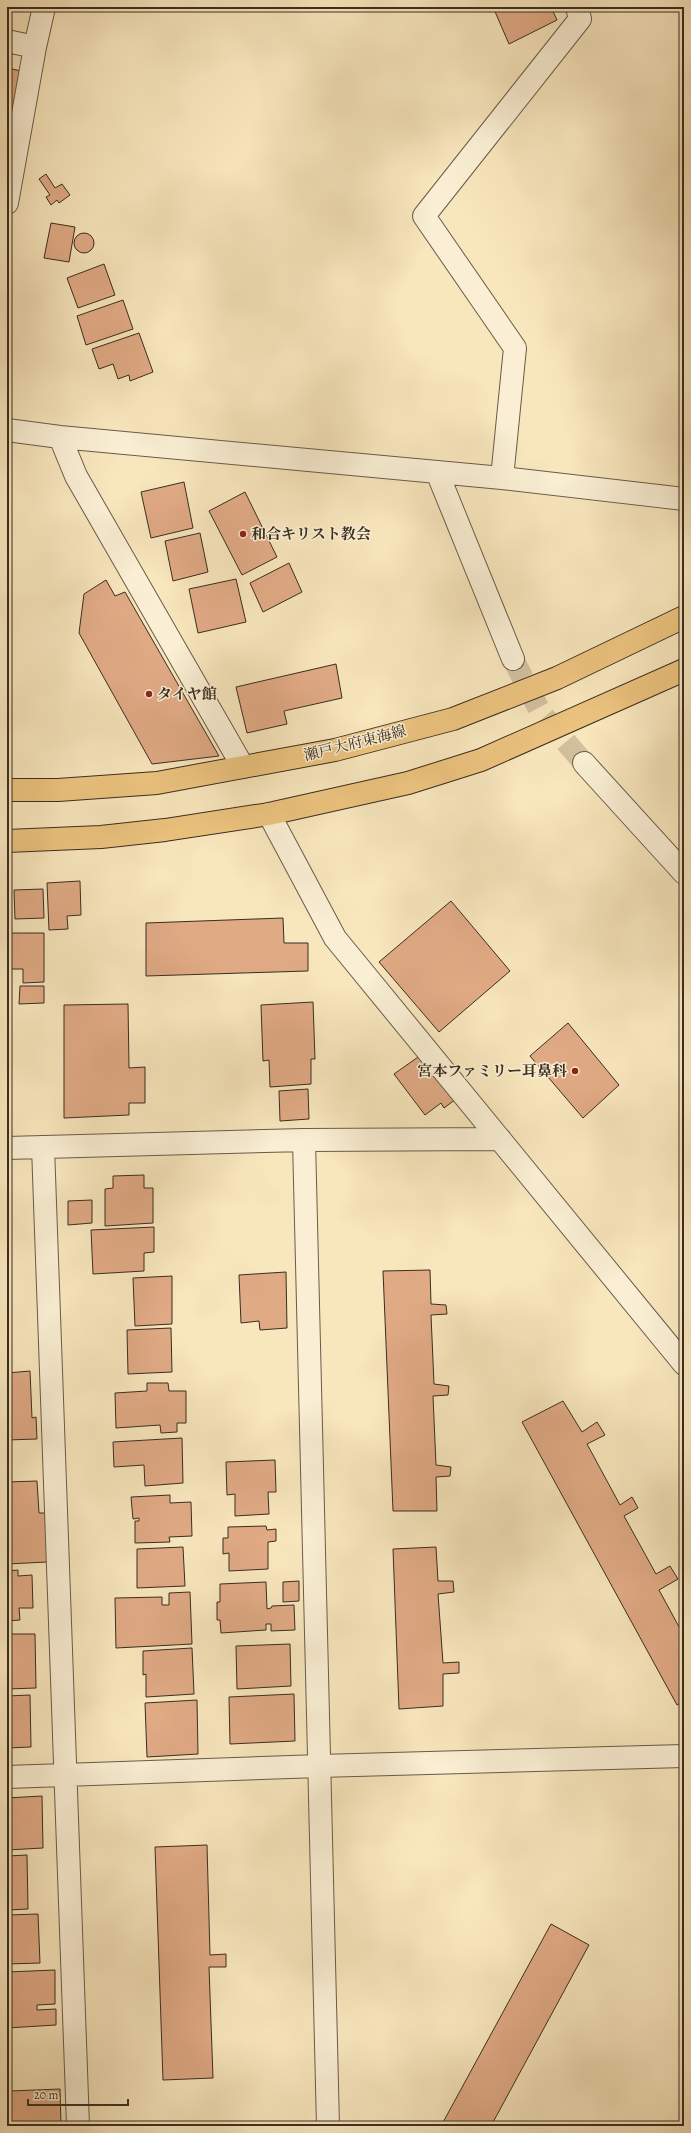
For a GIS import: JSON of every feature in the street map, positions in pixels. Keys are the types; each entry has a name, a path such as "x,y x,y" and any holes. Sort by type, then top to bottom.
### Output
{"main road":[{"name":"瀬戸大府東海線","path":"7,790 58,790 157,783 335,750 453,719 557,678 684,618"},
{"path":"7,841 101,837 165,830 269,814 408,783 481,760 684,670"}],"street":[{"path":"7,203 35,47 44,7"},
{"path":"502,478 515,348 424,216 580,19 577,7"},
{"path":"7,41 35,47"},
{"path":"7,430 60,437 502,478 684,499"},
{"path":"60,437 76,476 243,768"},
{"path":"437,472 513,659"},
{"path":"584,763 684,873"},
{"path":"269,814 335,938 684,1364"},
{"path":"7,1148 304,1140 500,1139"},
{"path":"304,1140 328,2126"},
{"path":"43,1147 67,1776 78,2126"},
{"path":"7,1777 319,1766 684,1756"}],"building":[{"path":"7,7 28,7 27,11"},
{"path":"493,7 551,7 557,20 509,44"},
{"path":"7,68 26,72 18,108 7,105"},
{"path":"46,174 55,188 62,184 70,195 59,203 57,200 51,205 46,197 50,195 39,179"},
{"path":"51,223 75,227 69,262 44,258"},
{"path":"84,233 91,236 94,243 91,250 84,253 77,250 74,243 77,236"},
{"path":"104,264 115,295 78,308 67,278"},
{"path":"123,300 133,329 86,345 77,316"},
{"path":"139,333 153,372 130,381 129,375 118,379 113,364 99,369 92,349"},
{"path":"184,482 193,528 151,538 141,492"},
{"name":"和合キリスト教会","path":"245,492 277,557 242,575 209,511"},
{"path":"200,533 208,572 173,581 165,541"},
{"path":"289,563 302,592 263,612 250,583"},
{"path":"236,579 246,622 198,633 189,589"},
{"name":"タイヤ館","path":"106,580 115,596 125,592 219,756 152,764 79,633 84,594"},
{"path":"336,664 342,698 284,711 287,724 247,733 236,687"},
{"path":"80,881 81,915 67,916 68,929 49,930 47,883"},
{"path":"43,889 44,918 15,919 14,890"},
{"path":"451,901 510,971 439,1032 379,962"},
{"path":"283,918 284,943 308,943 308,971 146,976 146,923"},
{"path":"8,933 44,933 44,982 23,983 23,969 9,969"},
{"path":"20,986 44,986 44,1003 19,1004"},
{"path":"313,1002 315,1059 311,1059 311,1084 270,1087 269,1060 263,1061 261,1005"},
{"path":"128,1004 129,1068 145,1067 145,1103 129,1103 129,1115 64,1118 64,1005"},
{"name":"宮本ファミリー耳鼻科","path":"568,1023 619,1085 583,1118 530,1056"},
{"path":"421,1055 456,1099 444,1108 441,1103 425,1115 394,1074"},
{"path":"308,1089 309,1119 280,1121 279,1091"},
{"path":"144,1175 144,1188 153,1188 153,1223 105,1226 105,1189 113,1188 113,1176"},
{"path":"92,1200 92,1223 68,1225 68,1201"},
{"path":"154,1227 154,1252 144,1253 144,1271 93,1274 91,1230"},
{"path":"430,1270 431,1304 446,1305 447,1314 431,1315 434,1384 449,1386 448,1395 433,1396 436,1465 451,1467 450,1476 436,1477 437,1511 393,1511 383,1271"},
{"path":"286,1272 287,1328 260,1330 259,1321 241,1323 239,1275"},
{"path":"172,1276 172,1324 135,1326 133,1278"},
{"path":"171,1328 172,1372 128,1374 127,1330"},
{"path":"30,1371 32,1418 36,1417 37,1439 7,1440 7,1373"},
{"path":"147,1383 168,1383 169,1391 186,1391 186,1423 177,1423 177,1432 161,1433 160,1425 116,1428 115,1393 147,1391"},
{"path":"563,1401 582,1432 597,1422 605,1435 587,1444 620,1505 632,1497 638,1508 624,1516 656,1574 670,1566 678,1579 659,1590 684,1636 684,1701 677,1705 522,1422"},
{"path":"182,1438 183,1483 145,1486 144,1465 114,1467 113,1442"},
{"path":"275,1460 276,1492 268,1492 269,1514 235,1516 235,1494 227,1495 226,1462"},
{"path":"37,1481 39,1513 46,1513 47,1562 7,1564 7,1482"},
{"path":"170,1495 170,1503 191,1502 192,1536 169,1537 170,1542 135,1543 135,1521 139,1521 139,1518 133,1519 131,1497"},
{"path":"266,1526 267,1530 276,1529 276,1541 268,1542 268,1569 229,1571 229,1553 223,1554 223,1538 228,1538 228,1527"},
{"path":"183,1547 185,1586 137,1588 137,1549"},
{"path":"436,1547 438,1581 453,1581 454,1592 438,1594 443,1663 459,1662 459,1673 443,1674 443,1706 399,1709 393,1549"},
{"path":"18,1570 18,1576 32,1575 33,1608 19,1608 20,1620 7,1621 7,1571"},
{"path":"299,1581 299,1601 283,1602 283,1582"},
{"path":"266,1582 267,1609 271,1608 272,1606 294,1605 295,1630 271,1631 271,1624 266,1624 266,1630 221,1633 220,1620 217,1620 217,1602 220,1602 220,1584"},
{"path":"190,1592 192,1644 116,1648 115,1598 162,1597 162,1605 169,1605 169,1593"},
{"path":"7,1634 35,1634 36,1688 7,1689"},
{"path":"290,1644 291,1686 237,1689 236,1646"},
{"path":"192,1648 194,1694 146,1697 146,1674 143,1675 143,1651"},
{"path":"294,1694 295,1741 230,1744 229,1697"},
{"path":"30,1695 31,1747 7,1748 7,1696"},
{"path":"197,1700 198,1754 147,1757 145,1703"},
{"path":"42,1796 43,1848 7,1850 7,1798"},
{"path":"207,1845 210,1955 226,1954 226,1967 209,1967 213,2078 163,2080 155,1847"},
{"path":"27,1855 28,1909 7,1910 7,1856"},
{"path":"38,1914 40,1963 7,1964 7,1915"},
{"path":"551,1924 589,1945 491,2126 441,2126"},
{"path":"55,1970 55,2004 37,2005 37,2010 56,2009 56,2025 7,2028 7,1972"},
{"path":"60,2089 61,2126 10,2126 10,2091"}],"tunnel":[{"path":"513,659 541,713 584,763"}],"place":[{"name":"和合キリスト教会","path":"243,534"},
{"name":"タイヤ館","path":"149,694"},
{"name":"宮本ファミリー耳鼻科","path":"575,1071"}]}
